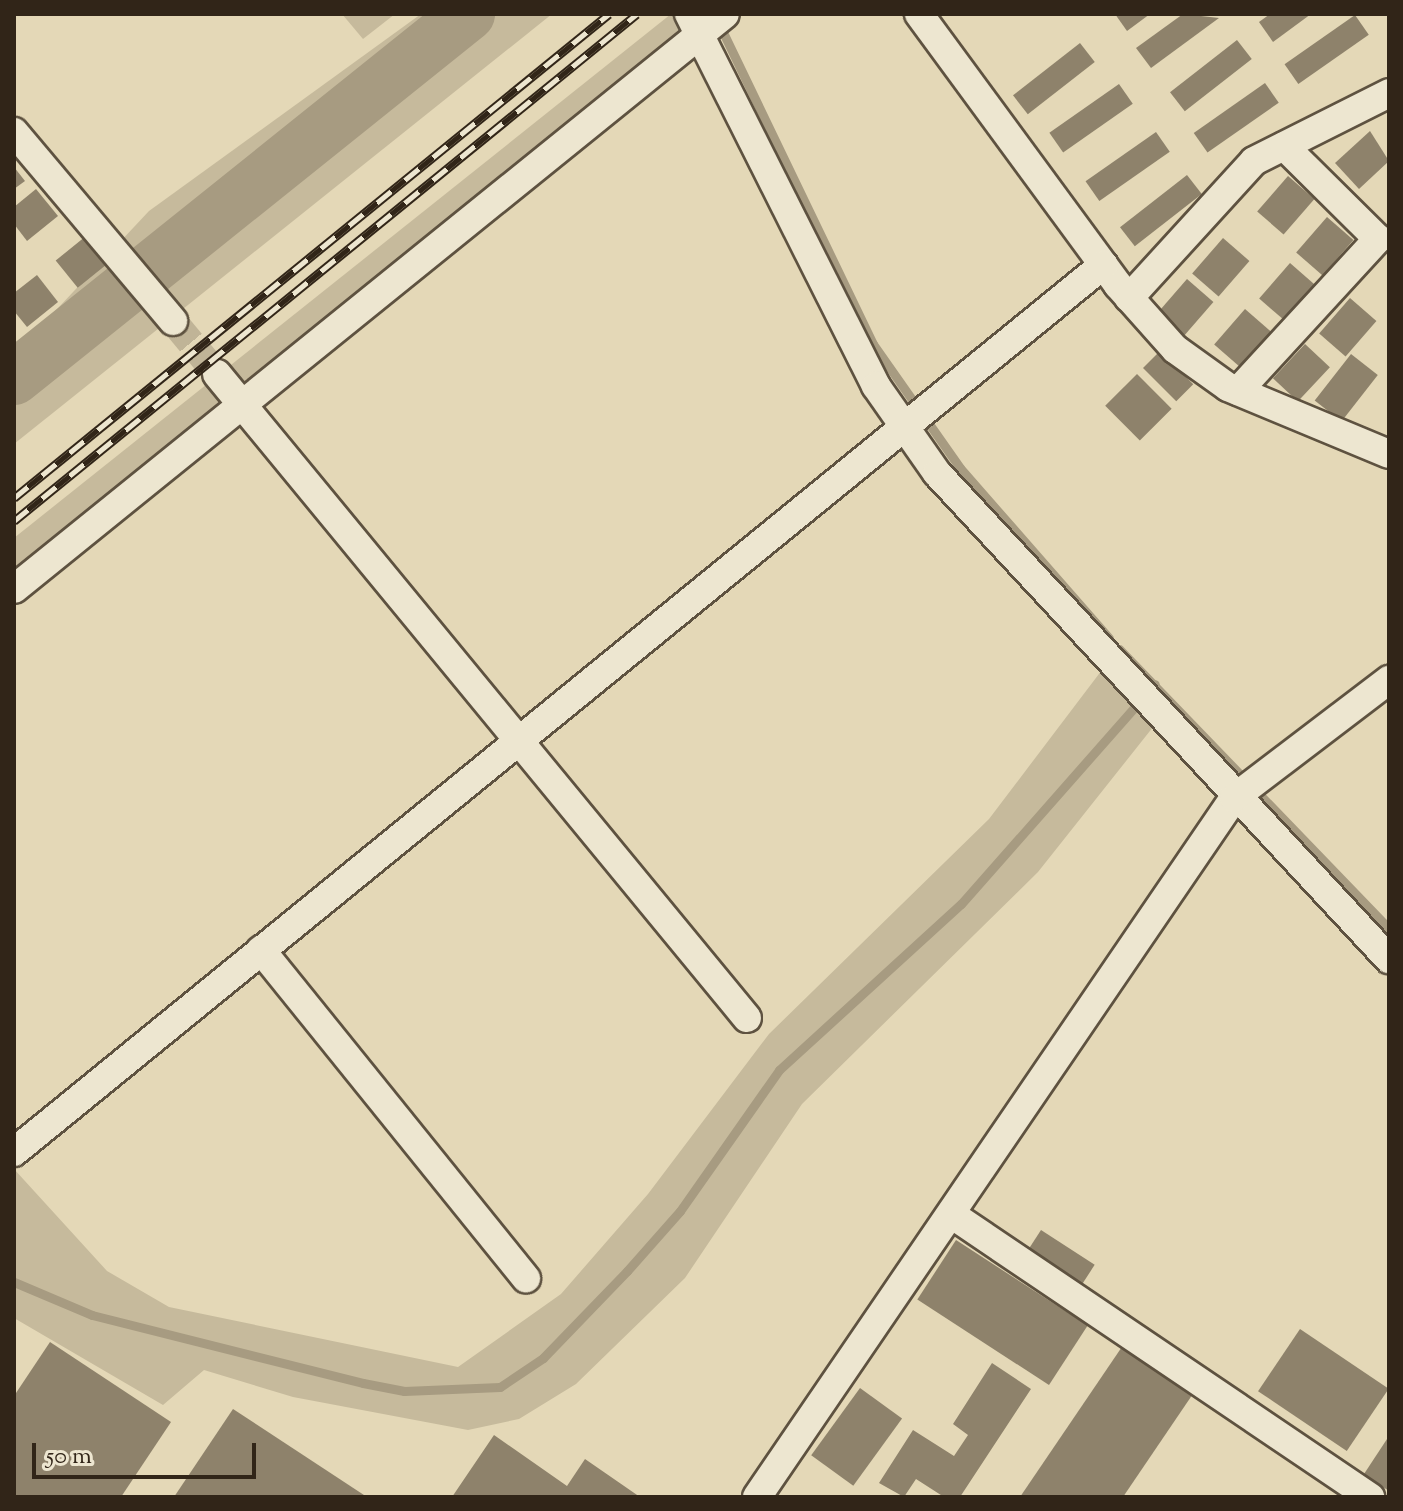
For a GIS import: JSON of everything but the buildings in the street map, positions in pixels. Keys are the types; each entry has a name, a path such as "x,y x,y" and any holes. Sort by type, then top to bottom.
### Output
{"street":[{"path":"14,589 694,24 725,14"},
{"path":"919,14 1103,265 1175,349 1238,391 1389,454"},
{"path":"694,24 876,386 903,427 994,538 1234,798 1389,959"},
{"path":"1129,298 1254,161 1389,93"},
{"path":"14,132 173,321"},
{"path":"1238,391 1378,239 1284,146"},
{"path":"14,1152 514,738 1103,265"},
{"path":"217,374 747,1018"},
{"path":"761,1496 1234,798 1389,680"},
{"path":"261,950 526,1279"},
{"path":"951,1214 1370,1497"}],"shaded area":[{"path":"342,14 395,14 363,39"},
{"path":"421,14 552,14 14,444 14,355 149,211"},
{"path":"671,14 689,14 699,34 14,583 14,538"},
{"path":"1108,662 1108,679 1161,717 1038,872 802,1104 685,1278 576,1384 519,1419 468,1430 293,1397 204,1370 163,1405 14,1318 14,1169 107,1271 169,1307 458,1367 561,1294 648,1194 769,1034 989,819"}],"waterway":[{"path":"14,378 468,14"},
{"path":"719,24 873,344 960,468 1109,638"},
{"path":"1119,649 1389,929"},
{"path":"14,1282 92,1315 363,1383 404,1391 500,1387 543,1358 627,1271 680,1211 779,1070 961,904 1155,684"}],"tunnel":[{"path":"173,321 217,374"}],"railway":[{"path":"14,498 609,14"},
{"path":"14,521 637,14"}]}
